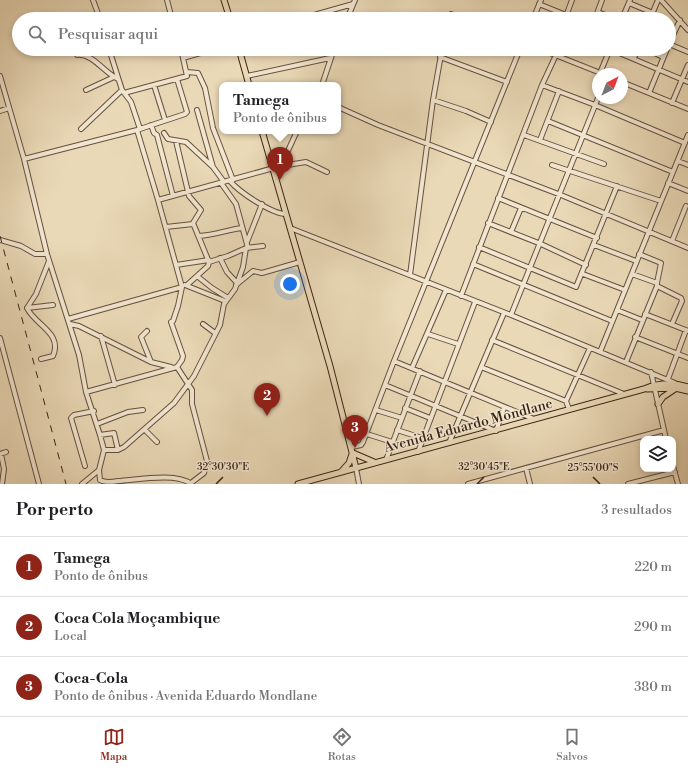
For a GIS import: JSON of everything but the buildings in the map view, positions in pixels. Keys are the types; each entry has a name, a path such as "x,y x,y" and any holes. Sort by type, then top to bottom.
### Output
{"main road":[{"path":"224,0 228,12"},
{"path":"241,56 248,82"},
{"path":"263,134 353,451 356,468"},
{"path":"658,404 663,397 676,386"},
{"name":"Avenida Eduardo Mondlane","path":"676,386 688,391"},
{"name":"Avenida Eduardo Mondlane","path":"298,484 314,482 340,472 496,431 624,394 654,387 688,387"},
{"path":"353,451 365,460 375,463"},
{"path":"340,472 349,463 353,451"}],"street":[{"path":"93,0 97,12"},
{"path":"167,0 170,12"},
{"path":"568,12 572,0"},
{"path":"598,12 602,0"},
{"path":"652,12 658,0"},
{"path":"661,0 672,12"},
{"path":"535,12 539,1 558,12"},
{"path":"322,12 354,2"},
{"path":"350,12 354,2"},
{"path":"625,12 629,2 650,12"},
{"path":"676,16 688,30"},
{"path":"676,26 680,20"},
{"path":"676,47 688,52"},
{"path":"86,56 116,78"},
{"path":"86,392 175,367 182,360 183,356 172,321 178,306 182,286 131,102 123,92 116,78 111,56"},
{"path":"81,128 123,92 187,76 183,58 190,56"},
{"path":"353,451 361,445 367,434 394,361 517,56"},
{"path":"461,296 542,85 556,56"},
{"path":"558,56 592,69"},
{"path":"603,68 607,56"},
{"path":"629,56 688,82"},
{"path":"410,275 440,57 507,82"},
{"path":"649,94 664,57"},
{"path":"247,76 330,58 323,82"},
{"path":"672,103 688,67"},
{"path":"187,72 198,73 205,88 213,128 232,180 238,188 276,213 286,214"},
{"path":"0,76 24,159 47,254 70,324 79,355 86,392 94,411 104,450 99,470 100,480 102,482 166,478 191,483 204,473 207,462 192,404 192,390 175,367 152,362 101,336 79,326 70,324"},
{"path":"86,90 116,78"},
{"path":"24,159 138,129 187,112 177,79"},
{"path":"154,85 165,120"},
{"path":"542,85 595,105 685,143"},
{"path":"628,85 688,109"},
{"path":"540,140 559,91"},
{"path":"433,100 466,111 491,122"},
{"path":"511,315 532,268 595,105"},
{"path":"0,111 9,108"},
{"path":"341,108 378,125 561,195 688,248"},
{"path":"104,450 118,450 145,430 174,403 188,385 222,321 227,300 237,284 247,248 247,242 236,204 213,167 197,110"},
{"path":"548,121 673,172"},
{"path":"151,125 154,133 157,135 173,196"},
{"path":"164,133 168,139 186,142 213,167"},
{"path":"281,166 295,134"},
{"path":"524,135 604,164"},
{"path":"600,352 688,137"},
{"path":"176,140 188,192 192,200 202,211 193,224"},
{"path":"678,161 688,165"},
{"path":"158,200 281,166 306,162 327,172"},
{"path":"552,165 661,201"},
{"path":"668,183 688,191"},
{"path":"479,247 532,268 574,287 578,285 607,215 617,186"},
{"path":"498,198 550,221 597,238"},
{"path":"247,242 262,204"},
{"path":"672,241 686,206"},
{"path":"512,232 521,208"},
{"path":"488,223 541,244 586,265"},
{"path":"166,227 193,224"},
{"path":"68,319 187,285 208,266 209,261 193,224"},
{"path":"199,236 218,234 224,231 242,228"},
{"path":"290,228 651,372 668,379 676,386"},
{"path":"0,240 21,246 35,254 47,254"},
{"path":"594,245 636,261"},
{"path":"176,265 209,261 247,248 263,246"},
{"path":"626,362 656,284 661,263 639,254"},
{"path":"220,258 227,272 237,284"},
{"path":"27,308 36,294 49,260"},
{"path":"237,284 253,271 262,272 300,262"},
{"path":"473,264 525,284 612,321"},
{"path":"582,274 625,290"},
{"path":"632,274 656,284 681,298 682,301 672,324"},
{"path":"197,276 227,300"},
{"path":"187,285 227,300"},
{"path":"412,368 446,290"},
{"path":"418,452 422,438 475,302"},
{"path":"27,308 53,305"},
{"path":"27,308 50,332 54,340 53,356 41,359"},
{"path":"617,310 642,320"},
{"path":"449,443 459,416 504,313"},
{"path":"645,314 687,330 668,379"},
{"path":"203,324 215,333"},
{"path":"147,331 141,337 152,362"},
{"path":"428,334 458,344"},
{"path":"101,336 115,384"},
{"path":"635,337 688,358"},
{"path":"0,338 39,484"},
{"path":"492,340 624,394"},
{"path":"569,409 566,401 590,348"},
{"path":"394,361 536,420"},
{"path":"481,367 566,401"},
{"path":"386,460 420,371"},
{"path":"651,372 665,436"},
{"path":"385,385 496,431 504,408"},
{"path":"405,408 430,418"},
{"path":"97,424 128,412 143,410"},
{"path":"376,410 402,418"},
{"path":"85,466 72,418 74,415 94,411"},
{"path":"145,430 157,442"},
{"path":"397,430 422,438"},
{"path":"468,484 664,430"},
{"path":"100,435 114,433 118,450"},
{"path":"367,434 392,442"},
{"path":"2,484 4,469 0,454 6,452"},
{"path":"356,468 359,484"},
{"path":"526,468 530,484"},
{"path":"82,484 99,470"},
{"path":"628,484 674,472 678,484"}],"railway":[{"path":"0,236 66,484"}],"place":[{"name":"Tamega","path":"280,180"},
{"name":"Coca Cola Moçambique","path":"267,416"},
{"name":"Coca-Cola","path":"355,448"}]}
